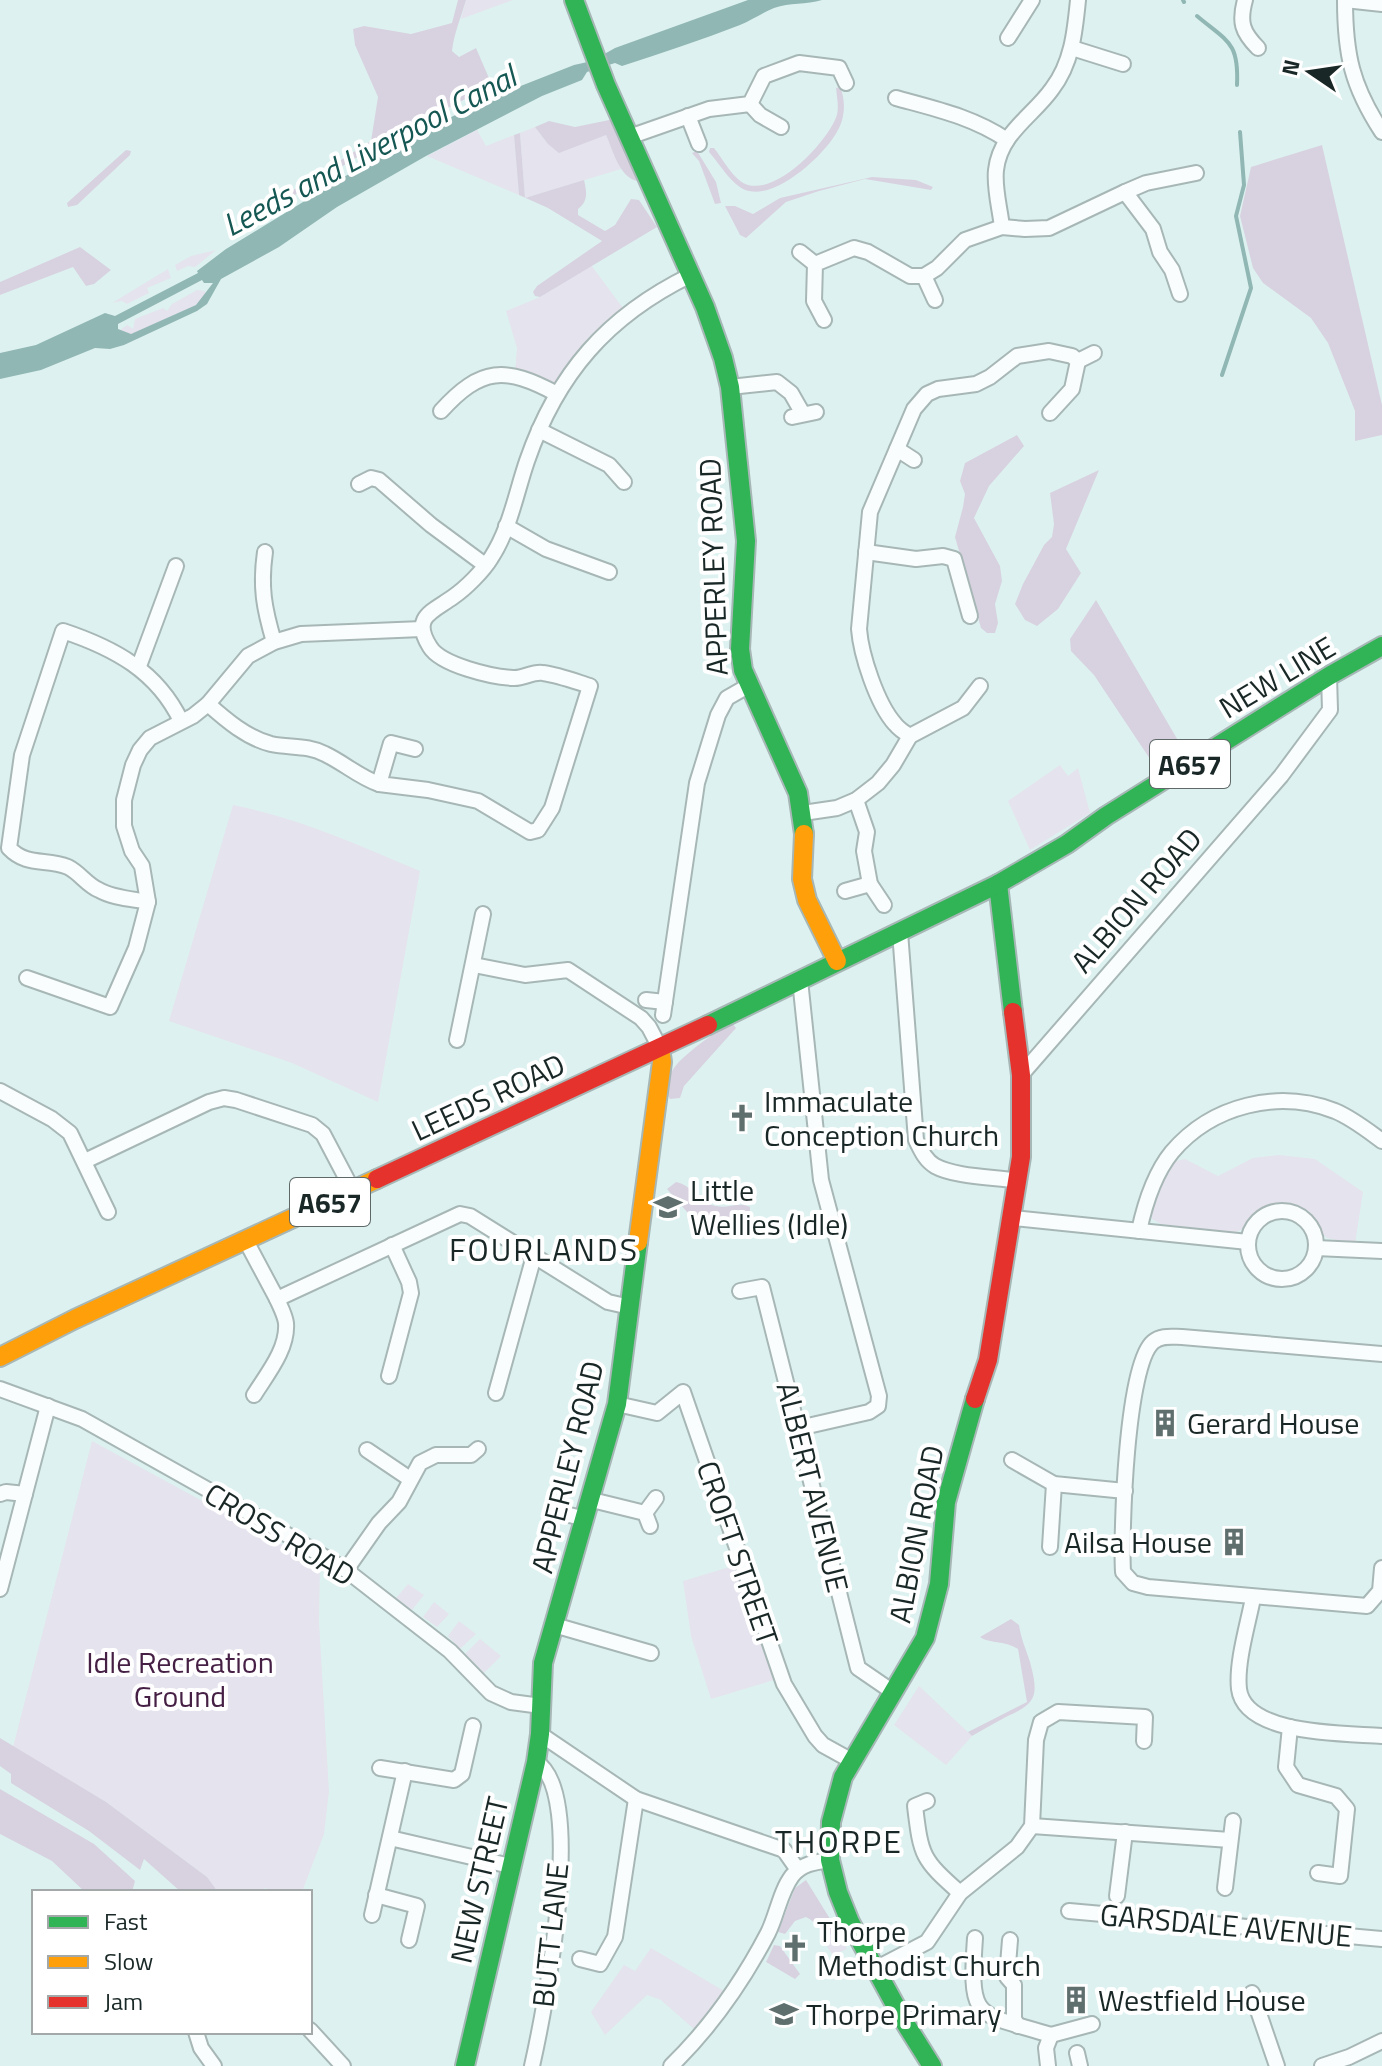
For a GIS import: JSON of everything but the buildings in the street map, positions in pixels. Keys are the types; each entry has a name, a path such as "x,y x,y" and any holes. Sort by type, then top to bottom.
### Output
{"street":[{"name":"APPERLEY ROAD","path":"574,0 601,74 713,327 730,387 746,541 740,649 748,686 727,698 722,707 697,783 664,1009 646,1000"},
{"path":"1008,38 1032,0"},
{"path":"1002,227 996,170 1007,140 1025,116 1052,90 1066,66 1072,48 1078,0"},
{"path":"1245,0 1241,24 1258,48"},
{"path":"1382,4 1345,0 1347,41 1355,80 1364,105 1382,132"},
{"path":"1072,48 1123,64"},
{"path":"750,104 764,76 799,63 839,68 846,83"},
{"path":"896,98 954,113 983,124 1007,140"},
{"path":"629,137 709,109 750,104"},
{"path":"750,104 760,115 781,127"},
{"path":"688,116 699,144"},
{"path":"815,264 854,248 868,252 910,276 924,276 937,268 965,240 1002,227 1049,228 1146,183 1196,173"},
{"path":"1125,192 1153,229 1180,294"},
{"path":"800,252 815,264"},
{"path":"815,264 807,302 824,320"},
{"path":"208,704 249,735 268,744 309,748 326,754 379,784 478,801 530,832 538,830 552,808 590,686 539,672 516,679 482,673 443,659 432,651 422,629 424,620 430,611 455,596 490,559 506,526 539,430 557,394 594,342 620,318 691,275"},
{"path":"924,276 935,300"},
{"path":"910,736 894,724 880,698 860,645 859,629 870,512 914,409 927,394 938,389 976,384 1017,356 1036,351 1062,353 1078,361"},
{"path":"1078,361 1094,353"},
{"path":"1050,413 1072,389 1078,361"},
{"path":"441,411 469,383 488,377 512,374 557,394"},
{"path":"730,387 777,382 791,393 804,414"},
{"path":"539,430 609,465 624,482"},
{"path":"897,449 914,460"},
{"path":"359,484 371,478 379,480 431,525 485,565"},
{"path":"506,526 546,549 609,572"},
{"path":"265,552 261,578 263,605 274,642"},
{"path":"866,552 916,559 943,556 954,559 970,616"},
{"path":"139,666 176,566"},
{"path":"27,978 110,1007 146,918 148,902 143,871 124,826 124,800 133,765 150,738 208,704 248,656 274,642 327,631 422,629"},
{"path":"148,902 105,893 71,868 19,858 9,848 22,755 63,631 110,648 139,666 171,702 181,721"},
{"name":"NEW LINE","path":"998,884 1067,844 1106,816 1379,645"},
{"name":"ALBION ROAD","path":"1021,1075 1281,776 1330,710 1329,676"},
{"path":"748,686 784,757 803,813 802,879 807,900 837,961"},
{"path":"803,813 837,808 856,800 878,783 910,736 963,708 980,686"},
{"path":"379,784 391,743 415,749"},
{"path":"856,800 867,832 864,851 870,884 884,905"},
{"path":"845,891 870,884"},
{"name":"ALBION ROAD","path":"932,2066 850,1922 830,1860 831,1822 843,1777 925,1638 939,1584 946,1502 988,1360 1021,1157 1021,1075 998,884"},
{"name":"LEEDS ROAD","path":"0,1357 75,1319 660,1048 998,884"},
{"path":"457,1040 483,914"},
{"path":"900,932 916,1140 923,1156 947,1170 1018,1181"},
{"path":"474,965 525,975 568,970 641,1018 660,1048"},
{"path":"799,1428 869,1412 878,1406 879,1396 821,1180 800,980"},
{"name":"APPERLEY ROAD","path":"541,1706 543,1663 617,1404 662,1062 660,1048"},
{"path":"0,1091 52,1119 70,1133 108,1212"},
{"path":"85,1161 209,1102 224,1098 312,1125 323,1134 353,1191"},
{"path":"1139,1231 1145,1204 1172,1152 1200,1126 1227,1111 1252,1103 1306,1102 1360,1124 1382,1141"},
{"path":"1291,1212 1310,1226 1316,1248 1306,1269 1297,1275 1275,1278 1257,1268 1248,1251 1248,1242 1251,1230 1268,1214 1291,1212"},
{"path":"277,1299 460,1214 470,1216 608,1302 630,1307"},
{"path":"1013,1218 1248,1242"},
{"path":"246,1241 286,1321 281,1351 254,1395"},
{"path":"389,1376 411,1293 392,1245"},
{"path":"1316,1248 1382,1251"},
{"path":"496,1393 534,1256"},
{"name":"ALBERT AVENUE","path":"740,1291 762,1287 858,1668 893,1692"},
{"path":"1382,1354 1294,1344 1161,1337 1145,1351 1140,1370 1122,1542 1126,1578 1148,1587 1253,1598 1367,1606 1380,1591 1382,1568"},
{"name":"CROSS ROAD","path":"0,1389 82,1419 346,1570 450,1651 491,1693 511,1702 541,1706"},
{"name":"CROFT STREET","path":"617,1404 657,1413 683,1392 784,1684 815,1736 823,1745 852,1761"},
{"path":"0,1589 48,1406"},
{"path":"346,1570 379,1523 399,1502 420,1463 436,1455 471,1455 478,1449"},
{"path":"367,1450 410,1479"},
{"path":"1012,1460 1054,1484 1125,1491"},
{"path":"1050,1547 1054,1484"},
{"path":"0,1494 25,1494"},
{"path":"592,1500 647,1520 656,1498"},
{"path":"561,1513 586,1519"},
{"path":"1253,1598 1241,1667 1239,1688 1243,1703 1255,1715 1275,1724 1382,1736"},
{"path":"554,1625 651,1653"},
{"name":"NEW STREET","path":"465,2066 536,1762 541,1706"},
{"path":"877,1968 927,1942 960,1893 1017,1847 1032,1826 1036,1740 1041,1722 1058,1712 1145,1717 1144,1741"},
{"path":"380,1768 454,1780 462,1774 475,1744 473,1726"},
{"path":"1290,1727 1286,1767 1298,1785 1336,1796 1347,1809 1340,1876 1318,1873"},
{"path":"540,1734 636,1799 784,1850 798,1870"},
{"name":"BUTT LANE","path":"532,2066 557,1920 560,1866 557,1801 549,1773 536,1762"},
{"path":"372,1915 405,1771"},
{"path":"580,1959 600,1964 615,1937 636,1799"},
{"path":"916,1802 919,1844 926,1860 960,1893"},
{"path":"1225,1888 1233,1821"},
{"path":"1032,1826 1230,1840"},
{"path":"1117,1896 1125,1832"},
{"path":"390,1838 510,1866"},
{"path":"671,2066 696,2041 746,1976 790,1878 809,1863 830,1860"},
{"path":"376,1895 417,1906 409,1940"},
{"name":"GARSDALE AVENUE","path":"1069,1911 1382,1939"},
{"path":"975,1938 972,1989 984,2013 1000,2022 1051,2035 1092,2024"},
{"path":"1010,1940 1007,1977 1014,1985 1014,2019 1018,2026"},
{"path":"1252,1993 1277,2066"},
{"path":"312,2032 343,2066"},
{"path":"197,2034 201,2048 214,2066"},
{"path":"1048,2066 1046,2048 1051,2035"},
{"path":"1322,2066 1382,2041"}],"green space":[{"path":"466,0 513,0 461,19"},
{"path":"535,127 548,144 606,135 621,169 525,198 520,133"},
{"path":"477,130 486,146 514,135 519,195 427,156"},
{"path":"216,250 195,267 188,266 177,271 175,265 191,256"},
{"path":"591,265 623,308 587,339 552,386 515,372 517,348 506,311 540,297"},
{"path":"168,269 171,278 147,288 149,293 127,304 122,301 112,303"},
{"path":"197,290 206,294 196,305 131,335 119,331 127,325 133,329 135,319 163,308 167,311 172,304"},
{"path":"1060,765 1068,776 1078,768 1090,813 1030,850 1008,801"},
{"path":"233,805 305,825 420,871 378,1102 292,1063 169,1021"},
{"path":"1279,1155 1315,1159 1363,1192 1355,1244 1327,1238 1291,1205 1262,1209 1243,1229 1234,1233 1161,1224 1152,1219 1155,1196 1171,1162 1185,1159 1218,1176 1253,1158"},
{"name":"Idle Recreation Ground","path":"92,1441 320,1565 319,1622 329,1791 324,1834 303,1890 217,1890 207,1877 106,1802 13,1747"},
{"path":"736,1565 774,1680 711,1699 691,1636 683,1581"},
{"path":"408,1584 424,1595 412,1610 396,1598"},
{"path":"434,1602 449,1614 437,1627 423,1617"},
{"path":"459,1621 476,1634 460,1649 448,1636"},
{"path":"480,1639 501,1656 484,1673 465,1654"},
{"path":"919,1686 972,1736 946,1765 894,1725"},
{"path":"828,1935 840,1935 847,1949 833,1955 827,1947"},
{"path":"651,1948 724,1991 695,2030 661,2000 647,1995 605,2035 591,2012 624,1965 635,1971"}],"shaded area":[{"path":"458,0 466,0 452,51 459,57 476,48 492,85 379,144 255,219 252,216 371,141 378,97 355,45 353,29 364,26 411,34 452,23"},
{"path":"840,87 843,115 832,140 800,172 773,188 761,191 743,189 732,181 709,152 710,148 714,148 743,183 760,185 773,182 811,153 829,130 837,112 836,88"},
{"path":"614,119 637,181 621,169 606,135 559,153 535,127 549,121 575,127"},
{"path":"520,133 525,198 519,195 514,135"},
{"path":"1322,145 1382,405 1382,435 1355,441 1355,411 1328,343 1311,318 1263,283 1253,268 1240,216 1251,167"},
{"path":"126,150 131,151 130,155 77,205 68,207 67,203"},
{"path":"697,151 716,182 721,203 715,204 699,161 692,153"},
{"path":"872,177 916,180 933,187 931,190 865,179 819,191 786,202 746,238 740,235 725,206 735,206 753,214 780,198"},
{"path":"584,180 586,196 578,215 605,231 615,225 631,199 639,200 657,227 540,297 535,296 533,292 537,286 602,241 548,208 525,198"},
{"path":"80,247 111,270 94,284 86,286 73,267 0,295 0,282"},
{"path":"1017,435 1024,446 989,486 974,518 1000,566 1002,581 995,604 998,623 995,633 987,633 981,628 955,537 965,494 960,481 965,463"},
{"path":"1099,470 1066,549 1081,573 1058,609 1037,626 1025,620 1015,604 1044,545 1052,537 1054,524 1050,493"},
{"path":"1096,600 1183,749 1154,765 1094,675 1071,651 1070,639"},
{"path":"732,1023 736,1028 684,1086 680,1098 670,1099 668,1084 674,1068 701,1043"},
{"path":"676,1182 710,1204 750,1207 750,1216 701,1228 667,1189"},
{"path":"1011,1619 1019,1625 1030,1662 1035,1691 1033,1697 1024,1707 972,1736 968,1732 1027,1702 1018,1649 980,1637"},
{"path":"0,1738 106,1802 207,1877 217,1890 179,1890 144,1859 140,1870 89,1831 11,1783 11,1774 0,1766"},
{"path":"0,1789 94,1844 135,1881 133,1890 83,1890 52,1861 0,1834"},
{"path":"806,1880 840,1935 837,1937 806,1917 795,1921 785,1934 778,1932 795,1888"},
{"path":"774,1945 780,1946 800,1974 795,1979 766,1962"}],"water":[{"path":"748,0 822,0 780,6 740,25 681,46 622,66 615,63 587,72 582,80 542,96 426,156 337,207 279,247 221,279 207,304 197,311 124,345 110,349 95,348 41,370 0,379 0,353 36,345 105,313 115,316 198,273 226,249 398,144 483,101 574,65 592,61 615,48","holes":["202,280 213,283 196,305 131,334 118,329 118,324"]}],"waterway":[{"path":"1197,16 1229,44 1236,60 1237,85"},
{"path":"1222,375 1251,288 1236,216 1244,185 1240,132"}],"traffic: fast":[{"path":"574,0 606,85 705,307 723,358 730,387 746,541 740,649 743,670 798,793 804,834"},
{"path":"708,1025 998,884 1067,844 1106,816 1329,676 1382,646"},
{"path":"998,884 1013,1012"},
{"path":"465,2066 536,1762 543,1663 617,1404 638,1242"},
{"path":"932,2066 850,1922 830,1860 831,1822 843,1777 925,1638 939,1584 946,1502 975,1399"}],"traffic: slow":[{"path":"804,834 802,879 807,900 837,961"},
{"path":"638,1242 662,1062 660,1048"},
{"path":"0,1357 377,1179"}],"traffic: jam":[{"path":"975,1399 988,1360 1021,1157 1021,1075 1013,1012"},
{"path":"377,1179 708,1025"}],"place":[{"name":"Immaculate Conception Church","path":"742,1118"},
{"name":"Little Wellies (Idle)","path":"668,1207"},
{"name":"Gerard House","path":"1165,1423"},
{"name":"Ailsa House","path":"1234,1542"},
{"name":"Thorpe Methodist Church","path":"795,1948"},
{"name":"Westfield House","path":"1076,2000"},
{"name":"Thorpe Primary","path":"784,2014"}],"district":[{"name":"FOURLANDS","path":"544,1249"},
{"name":"THORPE","path":"839,1841"}],"water label":[{"name":"Leeds and Liverpool Canal","path":"369,150"}]}
